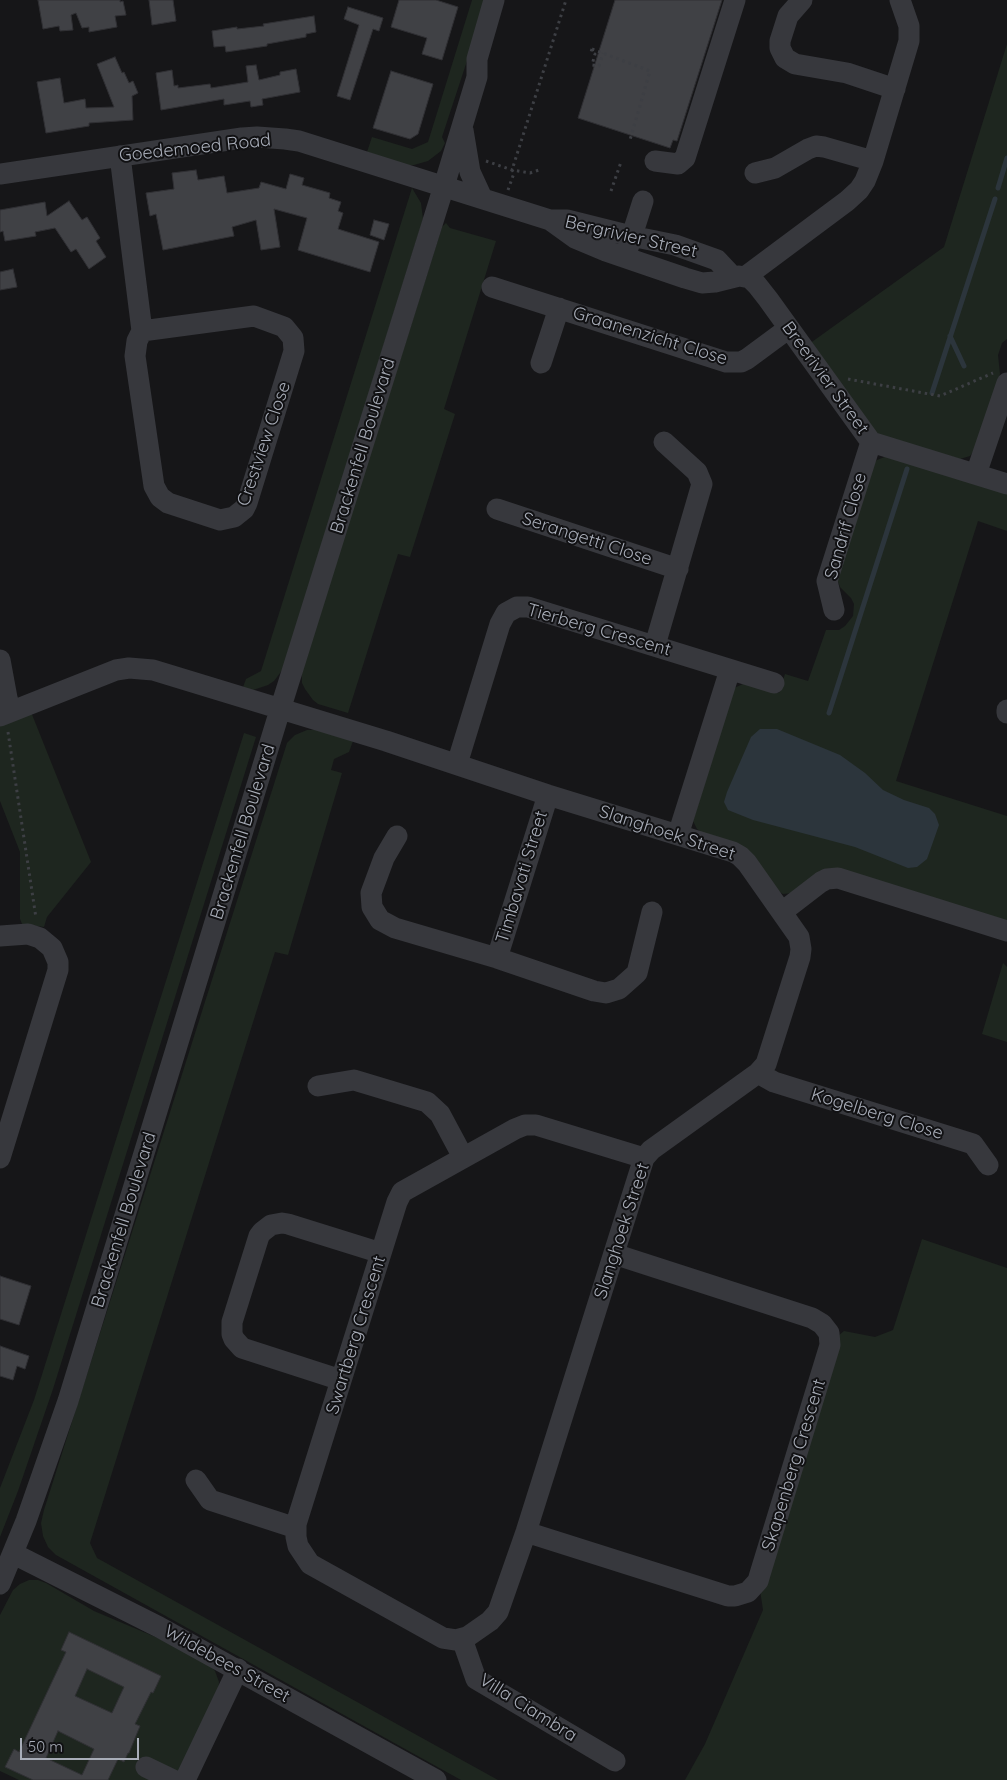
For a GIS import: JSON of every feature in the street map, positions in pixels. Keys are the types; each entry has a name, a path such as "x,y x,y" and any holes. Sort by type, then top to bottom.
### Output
{"street":[{"name":"Brackenfell Boulevard","path":"0,1584 14,1554 68,1401 280,710 444,186 477,77 477,59 494,0"},
{"name":"Brackenfell Boulevard","path":"477,77 486,65 506,0"},
{"path":"655,161 678,164 685,158 735,0"},
{"path":"802,0 788,16 780,42 780,48 785,58 795,64 846,73 895,89"},
{"path":"739,277 853,196 865,181 873,161 910,40 909,26 900,0"},
{"path":"462,125 470,172 482,198"},
{"name":"Goedemoed Road","path":"0,174 242,138 264,137 299,141 444,186"},
{"path":"754,173 775,168 816,146 873,161"},
{"name":"Crestview Close","path":"120,156 142,331 135,356 154,486 156,492 173,505 220,520 234,517 244,509 247,503 294,351 295,344 291,334 284,327 254,316 142,331"},
{"name":"Bergrivier Street","path":"444,186 550,220 575,238 702,283 739,277"},
{"path":"625,257 643,201"},
{"name":"Bergrivier Street","path":"550,220 567,220 674,245 717,260 739,277"},
{"name":"Breerivier Street","path":"739,277 750,278 757,285 871,442 1007,484"},
{"name":"Graanenzicht Close","path":"492,287 726,362 740,362 747,359 789,328"},
{"name":"Graanenzicht Close","path":"542,363 559,308"},
{"path":"976,474 1003,376"},
{"path":"655,645 702,484 697,472 664,442"},
{"name":"Sandrif Close","path":"834,610 827,581 871,442"},
{"name":"Serangetti Close","path":"497,508 678,569"},
{"name":"Tierberg Crescent","path":"457,764 500,624 506,613 517,607 528,607 774,683"},
{"path":"0,660 7,698 5,714"},
{"name":"Slanghoek Street","path":"5,714 116,670 129,668 153,670 386,741 548,796 678,835 740,856 799,937 801,950 768,1059 758,1073 651,1150 644,1158 526,1532 498,1612 484,1625 462,1639"},
{"path":"678,835 730,670"},
{"name":"Timbavati Street","path":"497,958 548,796"},
{"name":"Timbavati Street","path":"397,836 384,858 371,893 375,914 388,926 497,958 594,991 613,992 632,978 639,969 652,912"},
{"path":"782,912 821,882 827,879 838,878 1007,931"},
{"path":"0,936 33,935 47,942 58,962 58,970 0,1158"},
{"name":"Kogelberg Close","path":"758,1073 774,1082 973,1144 988,1165"},
{"path":"318,1086 354,1080 427,1102 440,1114 463,1157"},
{"name":"Swartberg Crescent","path":"296,1528 397,1202 402,1192 515,1129 531,1125 644,1158"},
{"path":"341,1380 242,1348 234,1339 231,1328 259,1236 271,1225 288,1224 381,1253"},
{"name":"Skapenberg Crescent","path":"526,1532 728,1596 748,1592 754,1587 760,1574 830,1346 829,1333 822,1324 812,1318 614,1254"},
{"path":"196,1480 210,1500 296,1528 298,1546 310,1564 436,1635 450,1640 462,1639"},
{"name":"Wildebees Street","path":"14,1554 238,1669 436,1780"},
{"name":"Villa Ciambra","path":"462,1639 476,1679 615,1760"},
{"path":"185,1780 238,1669"},
{"path":"145,1775 173,1780"}],"path":[{"path":"504,205 514,173 512,170 566,0"},
{"path":"604,53 598,66 592,65 595,54 591,52 592,49 604,53 650,71 630,140"},
{"path":"466,154 512,170 530,173 542,169"},
{"path":"611,190 621,162"},
{"path":"823,375 940,396 1003,376"},
{"path":"5,714 37,926 33,935"}],"shaded area":[{"path":"472,0 487,0 442,137 445,143 441,151 428,161 414,165 406,165 367,152 372,137 412,149 428,142"},
{"path":"1007,44 1007,339 1002,343 998,355 1000,374 976,448 970,456 960,459 877,435 809,344 944,247"},
{"path":"412,188 421,203 423,219 283,669 274,681 268,685 253,690 242,690 246,679 261,671"},
{"path":"446,223 450,228 496,241 444,409 455,414 410,557 398,554 348,713 318,704 313,700 302,683 302,670 442,227"},
{"path":"887,456 1007,492 1007,531 978,521 896,781 1007,816 1007,924 839,871 792,893 783,894 697,829 693,821 734,688 743,684 749,684 779,693 785,674 808,681 826,630 839,630 853,616 854,604 840,587 837,579 872,464"},
{"path":"31,712 91,862 47,917 44,927 23,926 20,919 20,852 0,801 0,725"},
{"path":"760,729 777,729 840,755 865,773 883,790 904,800 929,808 935,814 939,825 927,859 917,867 908,868 855,847 753,820 728,810 724,802 727,792 751,737"},
{"path":"307,730 317,730 353,741 349,752 334,759 331,770 342,773 288,955 275,952 90,1543 97,1558 498,1780 461,1780 56,1555 48,1547 43,1536 41,1523 44,1510 287,743 295,735"},
{"path":"244,733 256,737 53,1389 0,1537 0,1488 34,1400"},
{"path":"1003,963 1007,967 1007,1042 982,1034"},
{"path":"922,1239 1007,1268 1007,1780 685,1780 705,1744 763,1610 760,1590 838,1336 844,1331 875,1337 893,1330"},
{"path":"29,1580 38,1580 46,1583 94,1611 179,1647 207,1662 215,1671 219,1682 218,1694 177,1780 19,1780 0,1771 0,1615 13,1590"}],"building":[{"path":"38,0 120,0 120,2 123,1 126,15 115,16 117,27 89,32 89,27 82,28 76,13 71,15 73,30 60,31 59,26 43,29"},
{"path":"149,0 173,0 176,21 152,25"},
{"path":"399,0 436,0 458,7 442,60 422,54 427,38 391,27"},
{"path":"615,0 722,0 677,141 673,140 670,148 578,118"},
{"path":"348,7 383,18 379,31 373,29 350,100 337,96 359,25 344,19"},
{"path":"314,16 316,32 306,34 306,37 267,44 267,46 226,52 225,46 214,47 212,31 237,27 237,29 264,26 263,24"},
{"path":"115,57 122,73 124,72 129,83 133,81 138,93 132,96 133,120 89,123 89,126 46,133 37,82 60,78 64,103 85,99 86,108 114,107 97,64"},
{"path":"256,65 259,80 280,75 280,72 296,69 300,92 262,99 263,105 251,107 250,101 224,105 224,99 161,110 156,73 172,70 174,86 178,85 178,88 210,84 211,88 248,82 246,66"},
{"path":"391,71 433,84 418,134 410,139 373,128"},
{"path":"196,170 198,180 224,176 227,193 259,188 261,182 286,189 290,174 304,178 302,185 330,193 329,198 341,202 338,211 343,213 338,229 379,242 370,272 298,250 307,218 274,209 280,247 261,250 256,220 232,227 234,236 163,250 156,214 150,216 146,193 174,189 172,173"},
{"path":"69,201 82,220 87,217 100,238 96,241 106,257 89,269 76,249 71,252 55,228 35,232 36,236 5,241 3,231 0,232 0,210 45,202 47,216"},
{"path":"374,220 389,224 384,240 370,235"},
{"path":"13,269 17,287 0,290 0,272"},
{"path":"0,1276 31,1286 19,1325 0,1319"},
{"path":"0,1346 29,1356 25,1369 17,1366 13,1380 0,1376"},
{"path":"69,1632 161,1676 135,1724 140,1726 129,1753 124,1762 118,1759 108,1780 33,1780 5,1767 14,1749 19,1752 66,1652 61,1650","holes":["87,1669 124,1687 112,1713 75,1696","58,1731 94,1749 82,1775 46,1758"]}],"waterway":[{"path":"998,188 1007,158"},
{"path":"932,393 995,199"},
{"path":"950,336 964,366"},
{"path":"829,713 907,469"}]}
